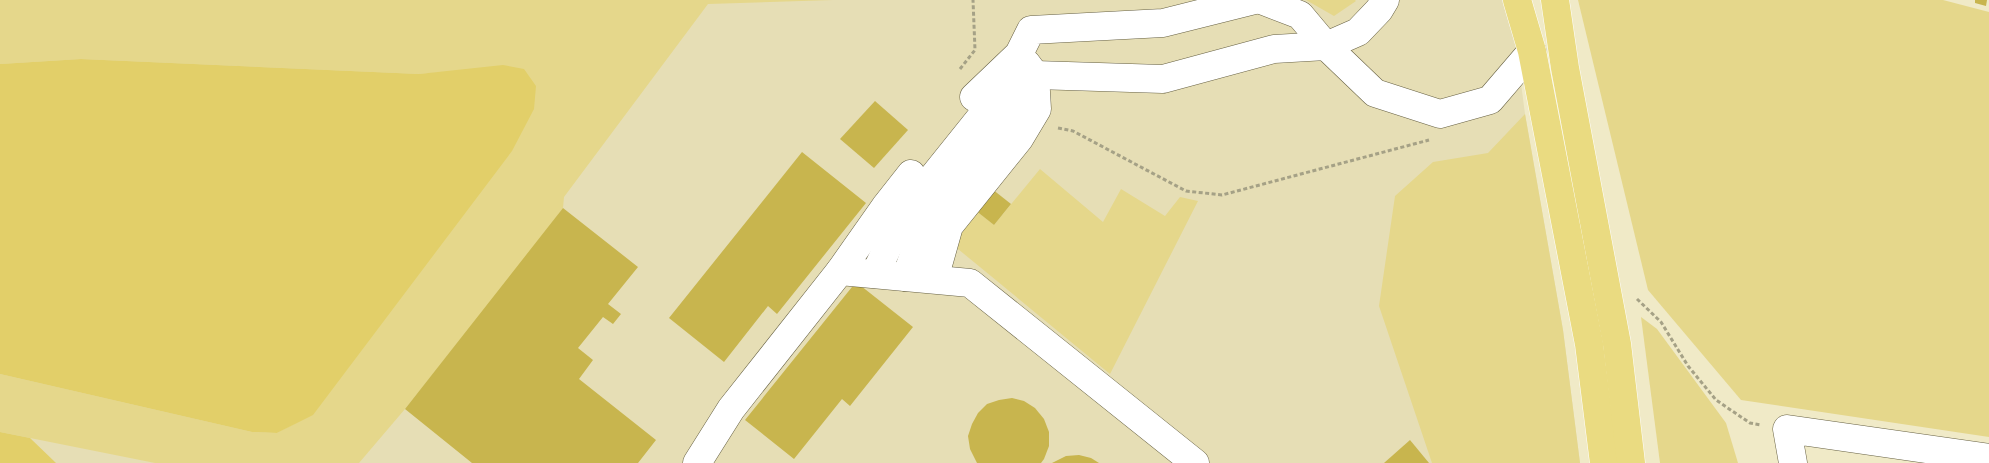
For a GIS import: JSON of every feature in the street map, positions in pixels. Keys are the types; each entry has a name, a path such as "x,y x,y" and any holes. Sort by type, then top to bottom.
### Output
{"main road":[{"path":"1517,0 1532,51 1590,344 1604,463"},
{"path":"1555,0 1565,68 1617,344 1631,463"}],"street":[{"path":"698,463 731,409 840,271 885,207 970,101 1019,54 1031,30 1163,23 1255,0"},
{"path":"1262,0 1300,15 1326,46 1375,93 1440,114 1490,100 1532,51"},
{"path":"875,274 904,213 985,112 1012,87 1035,75 1163,79 1274,49 1326,46 1358,32 1379,10 1385,0"},
{"path":"934,279 949,226 1019,139 1036,109 1035,75 1019,54"},
{"path":"906,277 927,219 1002,126 1035,75"},
{"path":"840,271 970,282 1195,463"},
{"path":"1793,463 1787,428 1989,458"}],"path":[{"path":"959,70 975,50 973,0"},
{"path":"1052,126 1073,132 1186,192 1222,195 1432,139"},
{"path":"1635,296 1660,322 1688,366 1716,400 1750,423 1787,428"}],"shaded area":[{"path":"0,0 1505,0 1516,45 1525,114 1563,330 1580,463 0,463"},
{"path":"0,0 833,0 708,4 564,197 563,208 535,246 405,409 359,463 155,463 0,432 0,374 252,432 277,433 294,424 459,71 419,74 81,59 0,64"},
{"path":"1306,0 1355,0 1356,1 1334,16"},
{"path":"1578,0 1943,0 1989,12 1989,437 1741,400 1648,290"},
{"path":"81,59 419,74 503,65 524,69 536,86 534,109 512,151 313,415 277,433 252,432 0,374 0,64"},
{"path":"1525,114 1563,330 1580,463 1432,463 1379,306 1395,196 1433,162 1488,153"},
{"path":"1040,169 1103,222 1121,189 1165,216 1180,197 1198,201 1110,374 958,249 958,229 975,210 994,225"},
{"path":"1641,317 1657,329 1726,423 1738,463 1660,463"},
{"path":"0,432 30,438 56,463 0,463"}],"building":[{"path":"1975,0 1987,0 1986,6 1975,3"},
{"path":"875,101 908,130 874,168 840,139"},
{"path":"802,152 866,203 777,314 768,306 724,362 669,318"},
{"path":"992,189 1011,204 994,225 975,210"},
{"path":"563,208 638,267 608,304 621,314 613,324 603,317 578,348 593,360 579,379 656,440 638,463 472,463 405,409"},
{"path":"856,282 913,327 850,406 842,399 794,459 745,420"},
{"path":"1012,398 1024,401 1035,408 1044,419 1049,432 1049,446 1044,459 1041,463 977,463 970,449 968,436 972,424 978,413 987,404"},
{"path":"1410,440 1429,463 1384,463"},
{"path":"1079,455 1091,458 1099,463 1052,463 1066,456"}]}
